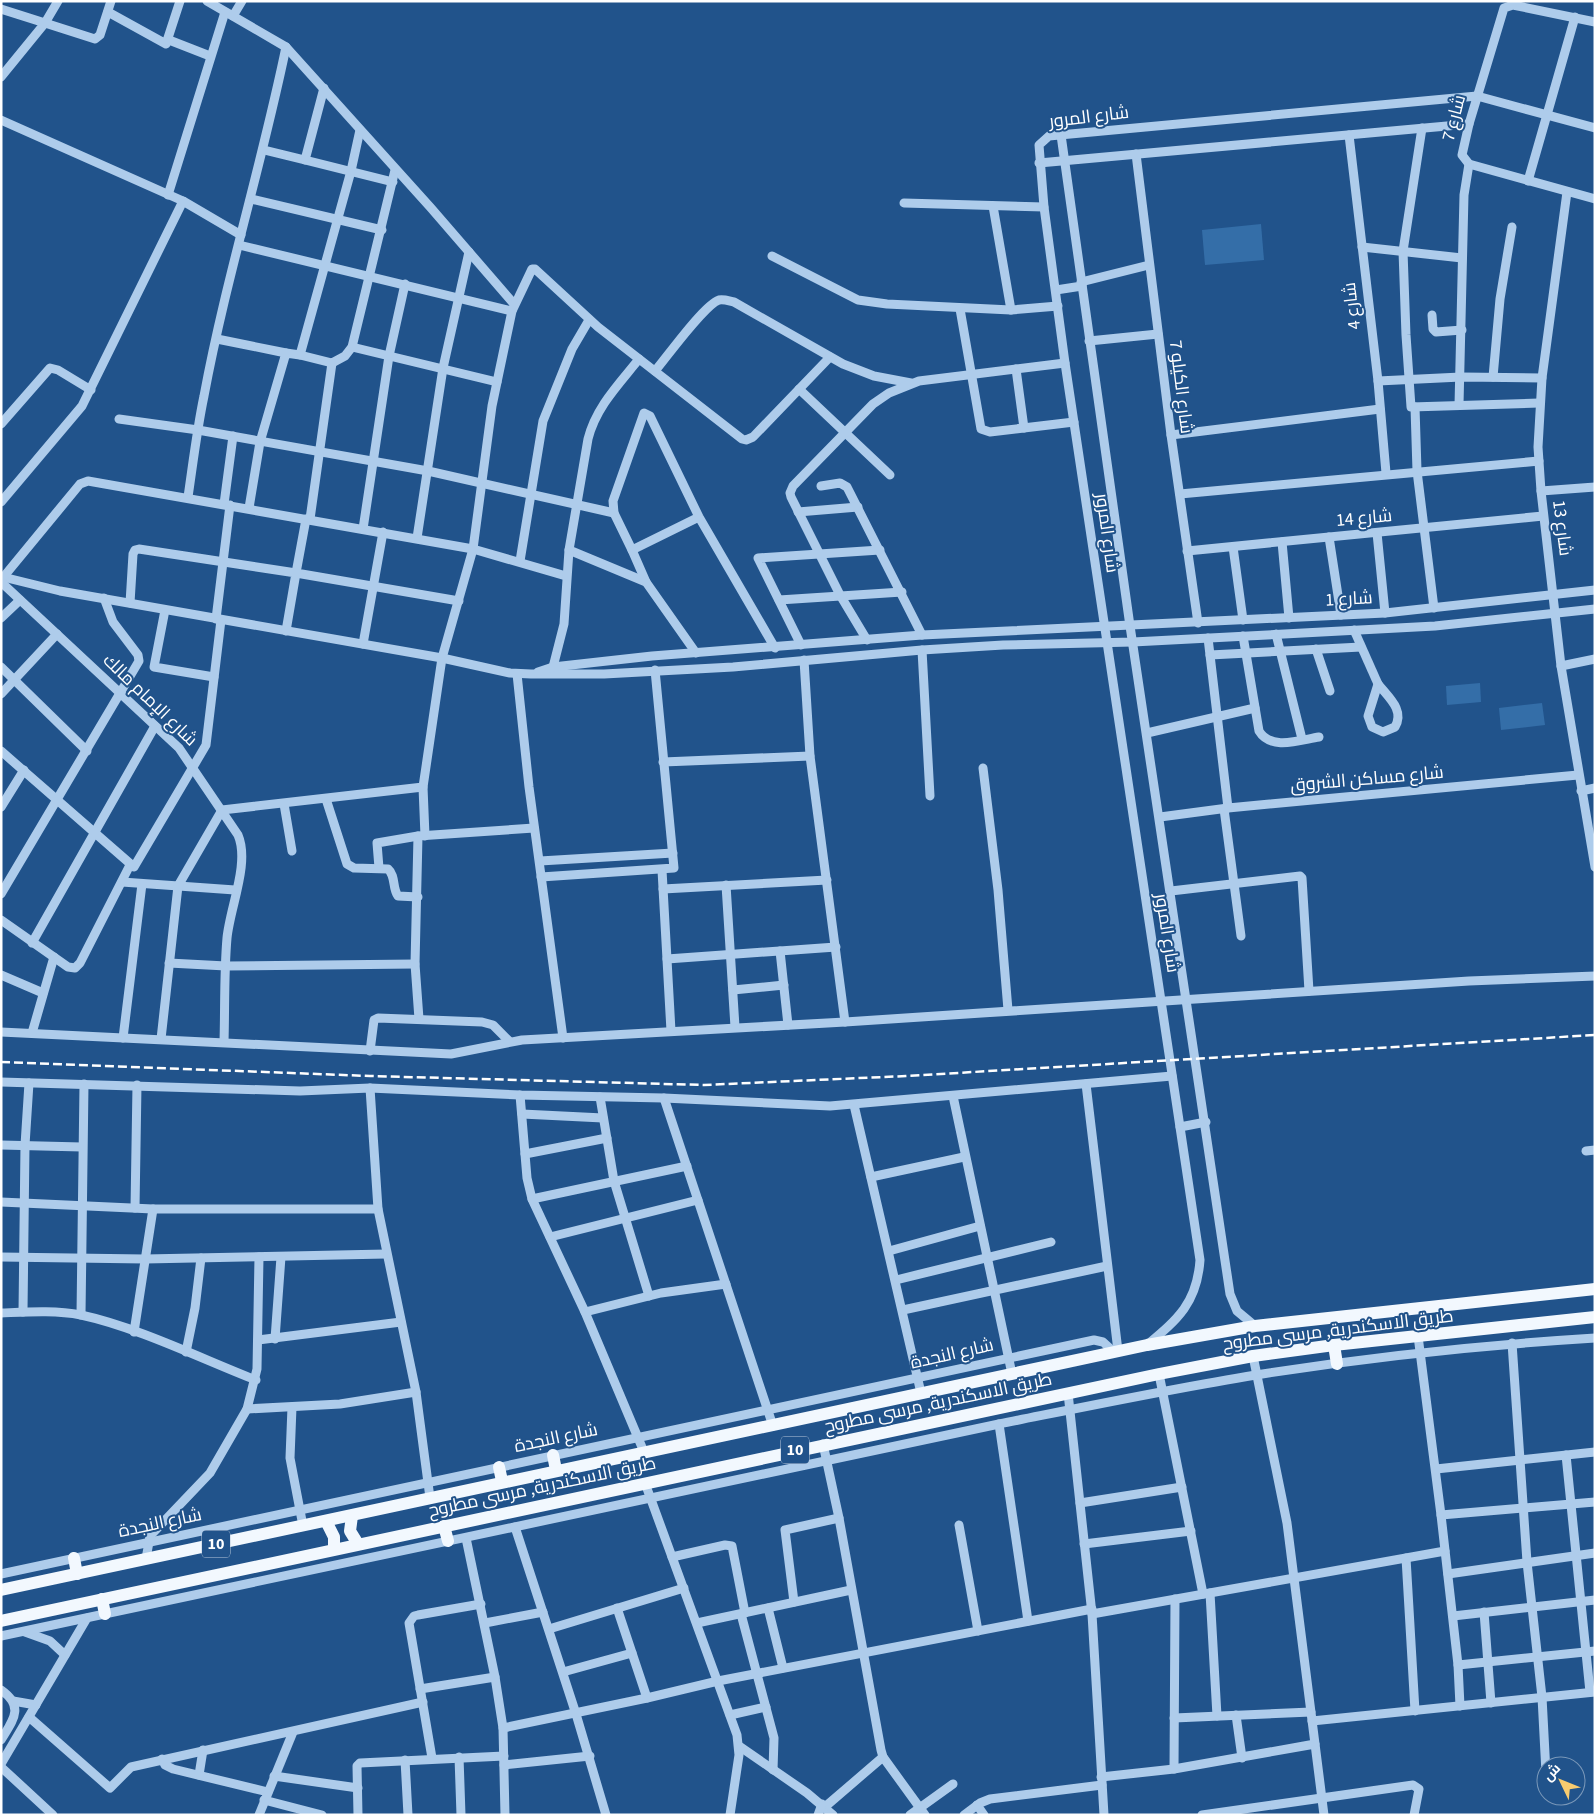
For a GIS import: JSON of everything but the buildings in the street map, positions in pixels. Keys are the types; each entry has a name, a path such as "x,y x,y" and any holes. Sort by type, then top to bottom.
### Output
{"main road":[{"name":"طريق الاسكندرية, مرسى مطروح","path":"1,1590 352,1516 502,1481 773,1426 1146,1345 1255,1326 1595,1289"},
{"name":"طريق الاسكندرية, مرسى مطروح","path":"1,1621 823,1444 1252,1356 1334,1345 1595,1317"},
{"path":"1334,1345 1337,1364"},
{"path":"553,1455 556,1470"},
{"path":"499,1467 502,1481"},
{"path":"352,1516 350,1531 358,1544"},
{"path":"326,1521 334,1537 334,1549"},
{"path":"444,1526 448,1542"},
{"path":"74,1558 77,1574"},
{"path":"102,1600 105,1614"}],"street":[{"path":"1,77 45,23 58,1"},
{"path":"1,9 95,39 100,36 111,1"},
{"path":"108,12 164,44 168,40 180,1"},
{"path":"207,1 286,47 469,252 513,308"},
{"path":"168,195 210,56 229,14 242,1"},
{"name":"شارع 7","path":"1576,17 1512,5 1506,6 1503,10 1477,96 1462,155 1469,164 1567,192 1594,197"},
{"path":"1528,181 1576,17 1595,22"},
{"path":"168,40 210,56"},
{"path":"188,497 198,430 217,338 241,235 264,150 286,47"},
{"path":"304,160 324,88"},
{"path":"1477,96 1595,128"},
{"name":"شارع المرور","path":"1146,1345 1181,1315 1195,1289 1199,1275 1198,1246 1065,363 1038,150 1041,141 1049,136 1477,96"},
{"path":"1,120 183,201 241,235"},
{"path":"1040,163 1469,124"},
{"path":"1422,128 1403,251 1411,407 1540,403"},
{"path":"300,355 351,171 360,130"},
{"name":"شارع المرور","path":"1061,135 1130,626 1206,1122 1230,1294 1237,1311 1255,1326"},
{"name":"شارع 4","path":"1349,135 1378,381 1386,473"},
{"path":"264,150 393,182"},
{"name":"شارع الكيلو 7","path":"1136,154 1171,435 1198,623"},
{"path":"1459,405 1464,195 1469,164"},
{"path":"217,338 332,363 345,356 352,347 382,230 395,170"},
{"name":"شارع 13","path":"1567,192 1542,378 1539,461 1543,516 1561,666 1578,776 1595,867"},
{"path":"251,199 382,230"},
{"path":"1,502 78,411 91,390 183,201"},
{"path":"904,204 1044,207"},
{"path":"993,206 1010,310"},
{"path":"1493,377 1500,299 1512,227"},
{"path":"239,245 371,275 459,298 513,308"},
{"path":"1362,247 1462,258"},
{"path":"417,538 443,368 469,252"},
{"path":"772,256 858,300 960,309 1010,310 1058,306"},
{"path":"1056,290 1149,265"},
{"path":"419,1019 415,964 423,787 442,658 473,549 497,382 513,308 533,268 589,320 746,440 753,437 830,357"},
{"path":"363,529 389,356 405,284"},
{"path":"655,372 706,309 718,300 726,300 734,302 830,357 864,372 912,383"},
{"path":"960,309 981,429 986,432 1074,422"},
{"path":"1432,315 1433,329 1436,332 1462,330"},
{"path":"520,561 543,421 572,349 589,320"},
{"path":"1090,341 1158,334"},
{"path":"352,347 497,382"},
{"path":"249,508 260,442 286,353"},
{"path":"553,667 564,624 569,550 592,422 602,405 639,359"},
{"path":"286,631 308,519 332,363"},
{"path":"867,640 818,554 791,497 791,490 845,432 882,397 912,383 1065,363"},
{"path":"1,424 50,368 54,368 91,390"},
{"path":"1016,369 1024,428"},
{"path":"1378,381 1461,377 1542,378"},
{"path":"799,389 890,475"},
{"path":"1415,407 1417,471 1434,608"},
{"path":"1171,435 1380,409"},
{"path":"696,653 646,582 612,506 614,495 644,412 650,416 700,517 775,648"},
{"path":"119,419 198,430 428,471 614,513"},
{"path":"1,751 130,865 134,867 137,864 207,741 219,619 233,436"},
{"path":"1180,494 1386,473 1539,461"},
{"path":"2,580 84,481 188,497 473,549 520,561 566,576"},
{"path":"821,486 844,484 902,592 922,635"},
{"path":"1541,491 1595,487"},
{"path":"798,512 858,507"},
{"name":"شارع 14","path":"1187,551 1543,516"},
{"path":"632,550 700,517"},
{"path":"363,644 383,532"},
{"path":"1377,533 1385,613"},
{"path":"1330,538 1341,615"},
{"path":"1282,542 1289,618"},
{"path":"1233,547 1243,620"},
{"path":"130,603 133,554 136,549 222,561 459,601"},
{"path":"569,550 646,582"},
{"path":"801,645 758,558 880,550"},
{"name":"شارع 1","path":"2,580 442,658 517,674 655,670 922,650 1133,642 1436,626 1595,609"},
{"name":"شارع الإمام مالك","path":"2,580 20,600 179,748 193,765 241,843 242,860 229,924 224,1042"},
{"name":"شارع 1","path":"531,674 553,667 696,653 922,635 1385,613 1554,596 1595,590"},
{"path":"780,600 902,592"},
{"path":"1,894 121,694 140,658 113,622 104,598"},
{"path":"1,618 20,600"},
{"path":"165,610 154,667 214,677"},
{"path":"1354,630 1378,684 1399,715 1394,727 1384,732 1372,727 1368,716 1378,684"},
{"path":"1,694 57,634"},
{"path":"1276,634 1302,739"},
{"path":"1244,636 1259,731 1266,740 1277,743 1319,737"},
{"path":"1208,638 1241,936"},
{"path":"1210,654 1361,647"},
{"path":"922,650 930,796"},
{"path":"1316,650 1330,691"},
{"path":"1561,666 1595,659"},
{"path":"804,660 810,756 845,1022"},
{"path":"1,667 87,751"},
{"path":"541,877 674,868 655,670"},
{"path":"517,674 534,828 563,1038"},
{"path":"1147,733 1255,708"},
{"path":"32,943 155,726"},
{"path":"663,762 810,756"},
{"path":"983,768 998,890 1008,1010"},
{"path":"1,808 24,770"},
{"name":"شارع مساكن الشروق","path":"1160,818 1226,808 1578,776"},
{"path":"161,1040 178,886 222,810 423,787"},
{"path":"1581,791 1595,788"},
{"path":"326,798 347,864 354,868 380,868 391,871 398,896 418,897"},
{"path":"284,804 292,851"},
{"path":"380,868 377,843 421,836 534,828"},
{"path":"540,861 673,853"},
{"path":"1,920 72,969 78,967 130,865"},
{"path":"662,870 671,1031"},
{"path":"1171,891 1298,875 1302,878 1309,991"},
{"path":"664,889 827,880"},
{"path":"122,882 235,890"},
{"path":"123,1038 142,884"},
{"path":"726,886 735,1027"},
{"path":"667,959 836,947"},
{"path":"780,951 788,1024"},
{"path":"32,1033 54,957"},
{"path":"169,963 226,966 415,964"},
{"path":"1,1032 452,1054 509,1041 1594,975"},
{"path":"1,976 43,993"},
{"path":"733,990 784,985"},
{"path":"370,1051 374,1020 419,1019 487,1023 509,1041"},
{"path":"1,1082 300,1091 370,1088 520,1095 664,1098 830,1106 1172,1076"},
{"path":"23,1312 25,1146 29,1083"},
{"path":"81,1315 84,1084"},
{"path":"1086,1084 1116,1352"},
{"path":"136,1208 137,1086"},
{"path":"370,1088 378,1209 416,1392 430,1498"},
{"path":"520,1095 525,1154 532,1199 585,1312 639,1436 644,1452"},
{"path":"600,1096 614,1182 649,1296"},
{"path":"953,1096 964,1157 988,1257 1012,1374"},
{"path":"664,1098 773,1426"},
{"path":"854,1105 921,1393"},
{"path":"522,1114 603,1118"},
{"path":"1180,1127 1206,1122"},
{"path":"525,1154 606,1138"},
{"path":"1,1145 82,1146"},
{"path":"871,1177 964,1157"},
{"path":"532,1199 687,1166"},
{"path":"550,1237 698,1200"},
{"path":"1,1202 153,1209 378,1209"},
{"path":"134,1332 153,1209"},
{"path":"889,1251 980,1226"},
{"path":"896,1280 1051,1242"},
{"path":"1,1257 82,1260 386,1254"},
{"path":"146,1559 149,1542 154,1530 210,1472 247,1409 256,1380 259,1257"},
{"path":"275,1339 281,1257"},
{"path":"186,1352 200,1258"},
{"path":"903,1310 1107,1266"},
{"path":"585,1312 649,1296 726,1284"},
{"path":"1,1313 23,1312 81,1315 134,1332 256,1380"},
{"path":"258,1340 401,1322"},
{"path":"1418,1336 1422,1354 1453,1616 1460,1706"},
{"path":"1,1639 6,1635 22,1631 1163,1391 1256,1375 1337,1364 1512,1343 1595,1338"},
{"name":"شارع النجدة","path":"1,1574 1094,1340 1103,1342 1116,1352"},
{"path":"1512,1343 1527,1562 1542,1697 1545,1756"},
{"path":"1252,1356 1287,1523 1324,1815"},
{"path":"1159,1374 1206,1594 1217,1716"},
{"path":"247,1409 340,1404 416,1392"},
{"path":"1068,1393 1092,1612 1104,1815"},
{"path":"292,1407 290,1458 303,1526"},
{"path":"999,1424 1028,1621"},
{"path":"823,1444 839,1518 883,1757 922,1811"},
{"path":"1436,1469 1595,1452"},
{"path":"1174,1718 1236,1715 1311,1717 1415,1711 1593,1692 1590,1652 1581,1602 1566,1455"},
{"path":"646,1483 718,1681 739,1746 730,1815"},
{"path":"1080,1503 1182,1487"},
{"path":"1441,1515 1595,1502"},
{"path":"794,1602 784,1530 839,1518"},
{"path":"959,1525 978,1631"},
{"path":"515,1528 590,1756 606,1815"},
{"path":"1084,1544 1191,1530"},
{"path":"466,1538 485,1623 503,1728 505,1815"},
{"path":"672,1557 724,1544 732,1546 743,1613 776,1745 773,1770"},
{"path":"503,1728 576,1714 718,1681 1028,1621 1206,1594 1445,1551"},
{"path":"1448,1574 1595,1553"},
{"path":"1406,1558 1415,1711"},
{"path":"549,1629 684,1588"},
{"path":"697,1623 851,1590"},
{"path":"1174,1768 1175,1599"},
{"path":"1453,1616 1595,1600"},
{"path":"432,1758 409,1623 411,1619 418,1615 481,1604"},
{"path":"616,1608 648,1698"},
{"path":"768,1608 783,1668"},
{"path":"485,1623 543,1612"},
{"path":"1484,1612 1491,1703"},
{"path":"53,1815 1,1765 87,1618"},
{"path":"22,1631 50,1641 65,1656"},
{"path":"1458,1665 1590,1652"},
{"path":"563,1672 632,1653"},
{"path":"420,1689 495,1677"},
{"path":"1,1690 13,1702 15,1709 14,1718 1,1740"},
{"path":"13,1702 36,1705"},
{"path":"29,1717 110,1788 128,1769 162,1759 293,1732 423,1702"},
{"path":"730,1715 766,1707"},
{"path":"1236,1715 1242,1758"},
{"path":"259,1815 293,1732"},
{"path":"964,1815 977,1805 990,1799 1242,1758 1315,1744"},
{"path":"739,1746 824,1805 833,1815"},
{"path":"199,1775 203,1750"},
{"path":"358,1815 357,1766 360,1763 432,1758 504,1760 590,1756"},
{"path":"818,1815 824,1805 883,1757"},
{"path":"460,1758 461,1815"},
{"path":"162,1759 169,1767 322,1815"},
{"path":"405,1760 408,1815"},
{"path":"274,1776 358,1788"},
{"path":"910,1815 922,1811 952,1784"},
{"path":"1202,1815 1415,1785 1419,1792 1414,1815"},
{"path":"977,1805 984,1815"}],"shaded area":[{"path":"1261,224 1264,260 1205,265 1202,230"},
{"path":"1480,683 1481,702 1447,705 1446,686"},
{"path":"1542,703 1545,725 1501,730 1499,708"}],"railway":[{"path":"1,1062 370,1076 704,1085 906,1076 1595,1035"}]}
